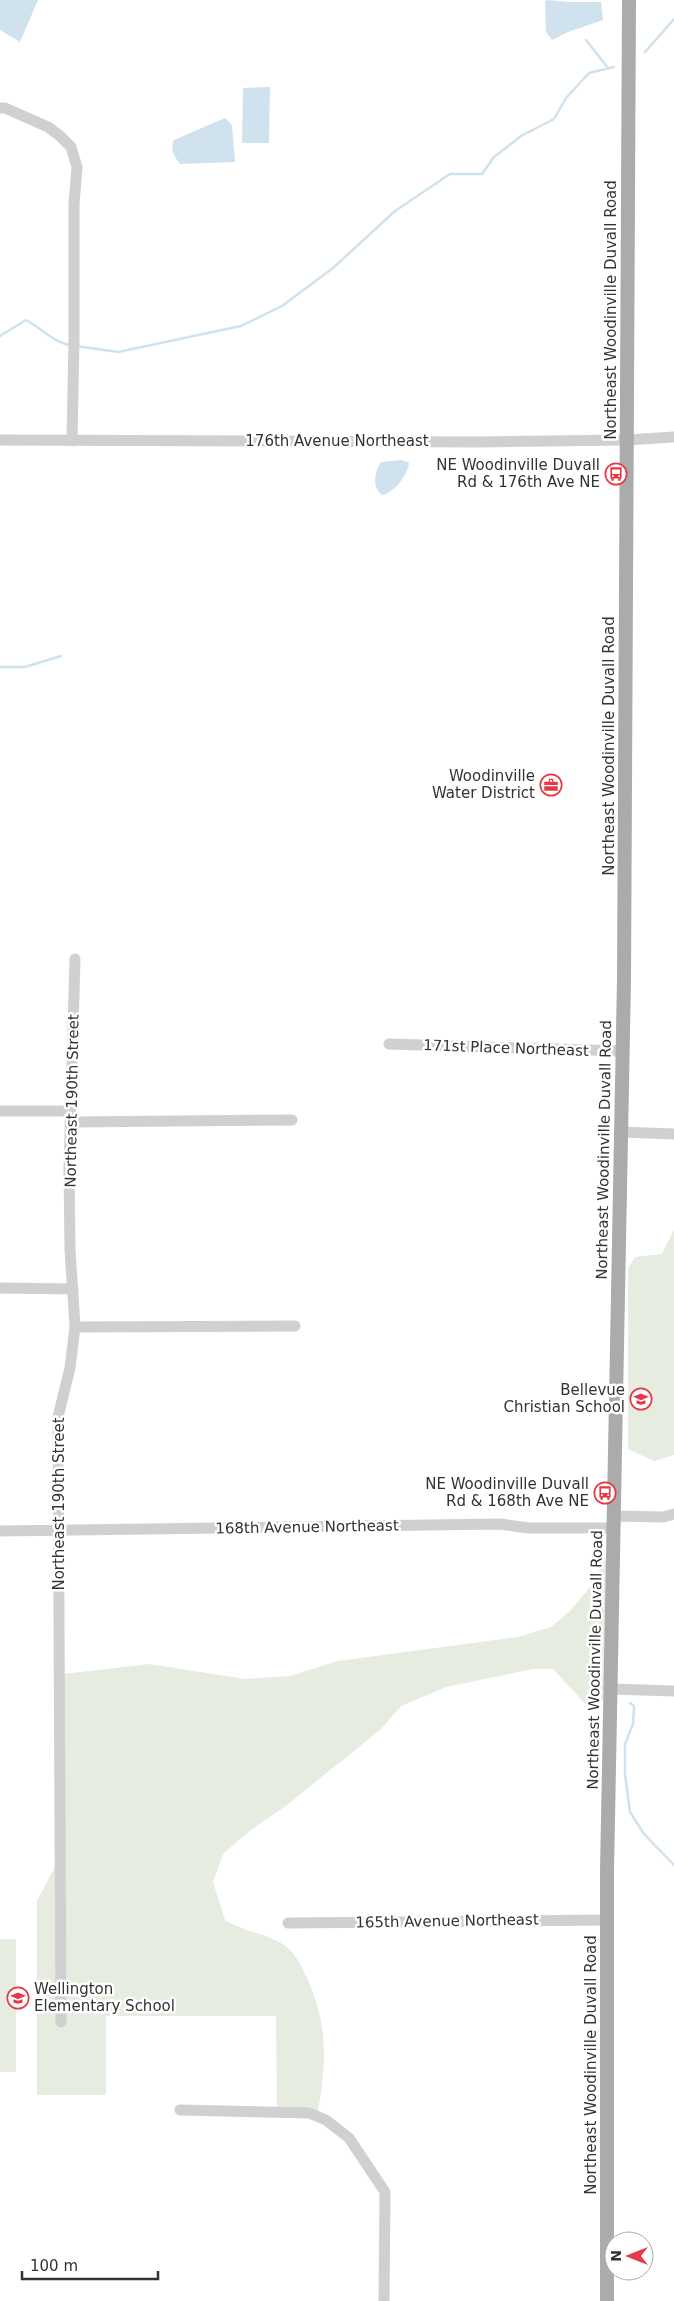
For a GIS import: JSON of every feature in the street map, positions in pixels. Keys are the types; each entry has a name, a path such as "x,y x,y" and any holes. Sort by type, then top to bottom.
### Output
{"main road":[{"name":"Northeast Woodinville Duvall Road","path":"607,2301 607,1920 622,1051 628,0"}],"street":[{"path":"2,106 48,127 60,136 71,147 77,167 74,204 72,441"},
{"name":"176th Avenue Northeast","path":"0,440 477,442 626,440 674,437"},
{"name":"Northeast 190th Street","path":"61,2022 58,1417 70,1368 75,1327 70,1249 70,1116 75,959"},
{"name":"171st Place Northeast","path":"389,1044 622,1051"},
{"path":"0,1111 70,1116 292,1120"},
{"path":"620,1132 674,1134"},
{"path":"0,1288 73,1289"},
{"path":"75,1327 296,1326"},
{"name":"168th Avenue Northeast","path":"0,1531 500,1524 528,1528 614,1522 674,1514"},
{"path":"611,1689 674,1691"},
{"name":"165th Avenue Northeast","path":"288,1923 607,1920"},
{"path":"180,2110 309,2113 326,2120 349,2138 385,2192 384,2301"}],"shaded area":[{"path":"674,1229 674,1455 654,1461 628,1449 628,1268 635,1257 662,1254"},
{"path":"607,1556 605,1698 593,1712 553,1669 533,1669 446,1687 401,1706 381,1729 287,1805 252,1829 223,1854 213,1882 225,1920 275,1940 285,1946 297,1959 312,1990 318,2008 324,2043 323,2078 317,2116 277,2113 276,2016 106,2016 106,2095 37,2095 37,1901 59,1859 63,1674 149,1664 245,1679 290,1676 338,1661 518,1637 551,1627 569,1612 591,1586"},
{"path":"0,1939 16,1939 16,2072 0,2072"}],"water":[{"path":"0,0 38,0 20,42 0,30"},
{"path":"545,1 601,2 603,20 568,32 552,40 546,32"},
{"path":"270,87 269,143 242,143 243,88"},
{"path":"225,118 232,125 235,162 180,164 173,152 174,140"},
{"path":"402,460 409,463 406,473 396,487 387,494 382,495 375,484 381,462"}],"waterway":[{"path":"645,52 674,19"},
{"path":"586,40 608,68"},
{"path":"76,346 118,352 241,326 282,306 333,268 395,211 450,174 482,174 494,157 521,136 554,119 566,98 589,73 614,67"},
{"path":"0,336 26,320 53,338 71,345"},
{"path":"0,667 25,667 61,656"},
{"path":"630,1703 634,1706 633,1724 625,1744 625,1774 630,1812 644,1834 674,1865"}],"place":[{"name":"NE Woodinville Duvall Rd & 176th Ave NE","path":"616,474"},
{"name":"Woodinville Water District","path":"551,785"},
{"name":"Bellevue Christian School","path":"641,1399"},
{"name":"NE Woodinville Duvall Rd & 168th Ave NE","path":"605,1493"},
{"name":"Wellington Elementary School","path":"18,1998"}]}
